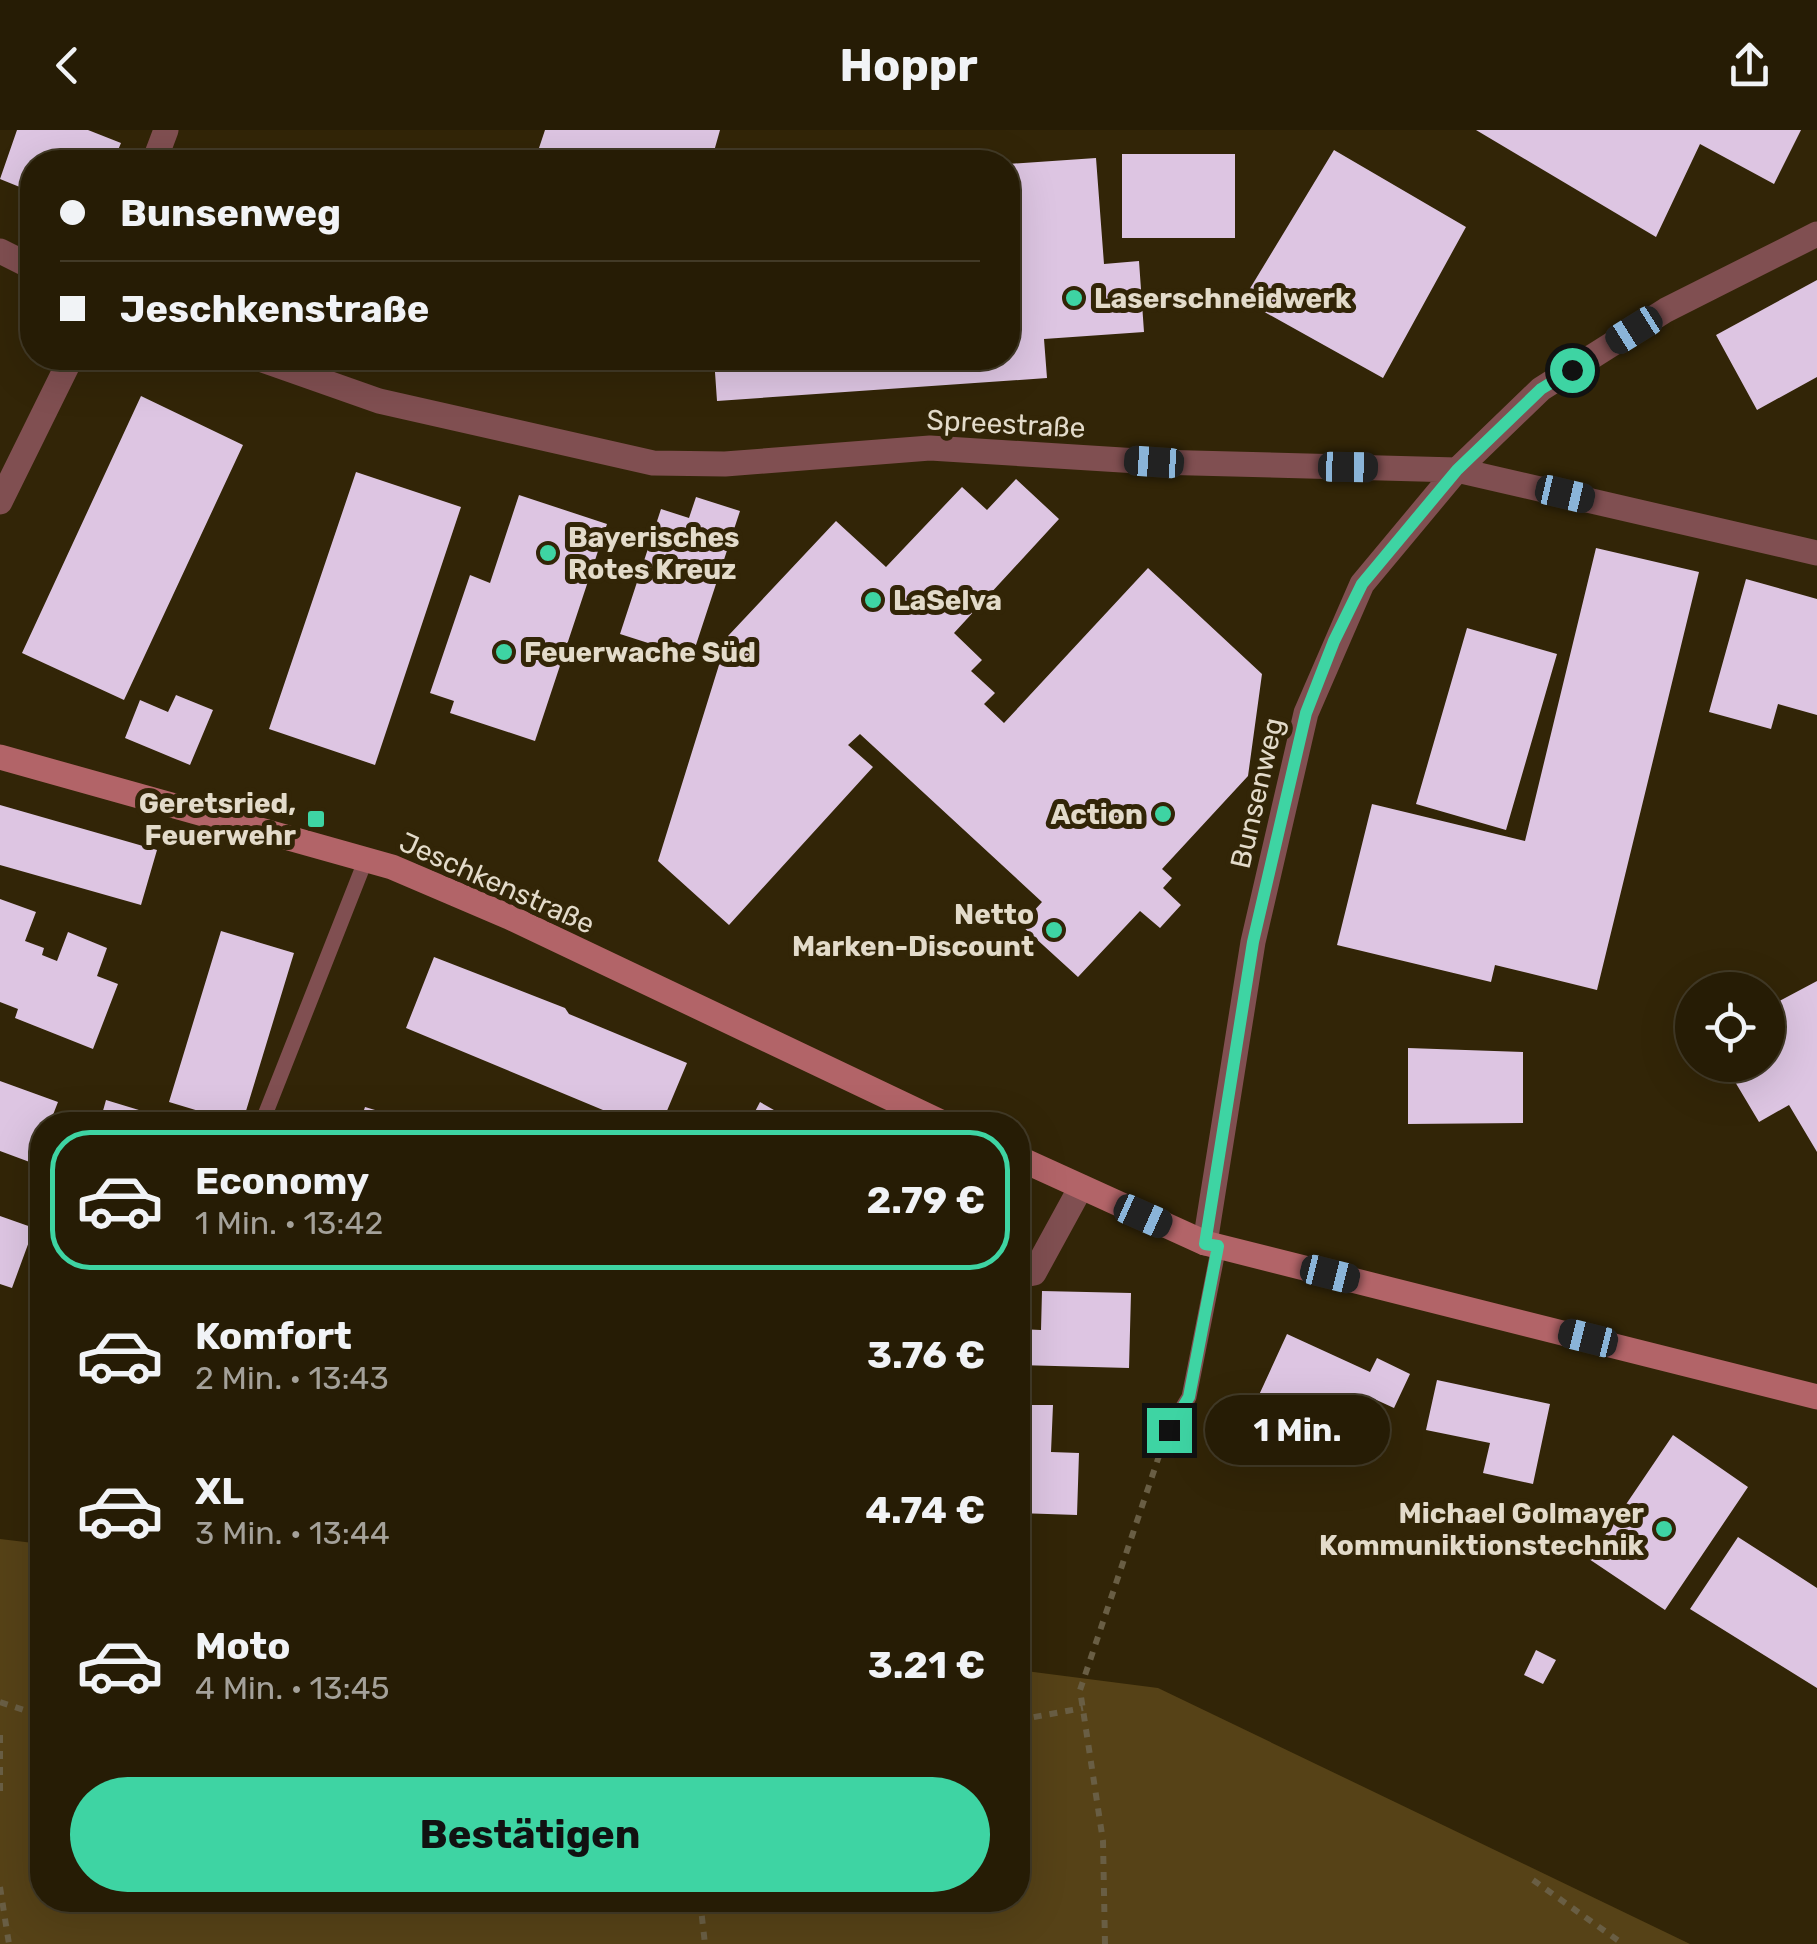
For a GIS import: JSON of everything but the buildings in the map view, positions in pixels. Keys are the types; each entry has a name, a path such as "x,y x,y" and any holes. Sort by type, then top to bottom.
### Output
{"street":[{"name":"Bunsenweg","path":"1212,1245 1253,942 1306,713 1362,584 1457,470 1541,389 1666,310 1817,234"},
{"path":"0,502 66,370"},
{"name":"Spreestraße","path":"291,370 379,401 654,464 725,464 930,448 1154,462 1457,470 1817,552"},
{"name":"Jeschkenstraße","path":"0,757 366,859 509,917 920,1112"},
{"path":"1030,1164 1212,1245 1817,1398"},
{"path":"1030,1273 1082,1188"}],"lane":[{"path":"266,1112 366,859"},
{"path":"1169,1430 1189,1397 1212,1245"}],"path":[{"path":"1104,1944 1103,1841 1080,1690 1169,1430"},
{"path":"0,1702 30,1712"},
{"path":"1030,1718 1083,1708"},
{"path":"0,1735 0,1798"},
{"path":"1533,1880 1623,1944"},
{"path":"0,1887 10,1944"},
{"path":"702,1912 706,1944"}],"shaded area":[{"path":"0,1539 30,1543 30,1912 1030,1912 1030,1672 1158,1688 1690,1944 0,1944"}],"place":[{"name":"Laserschneidwerk","path":"1074,298"},
{"name":"Bayerisches Rotes Kreuz","path":"548,553"},
{"name":"LaSelva","path":"873,600"},
{"name":"Feuerwache Süd","path":"504,652"},
{"name":"Action","path":"1163,814"},
{"name":"Geretsried, Feuerwehr","path":"316,819"},
{"name":"Netto Marken-Discount","path":"1054,930"},
{"name":"Michael Golmayer Kommuniktionstechnik","path":"1664,1529"}],"route":[{"path":"1169,1430 1189,1397 1218,1246 1205,1244 1253,942 1306,713 1362,584 1457,470 1541,389 1572,370"}]}
